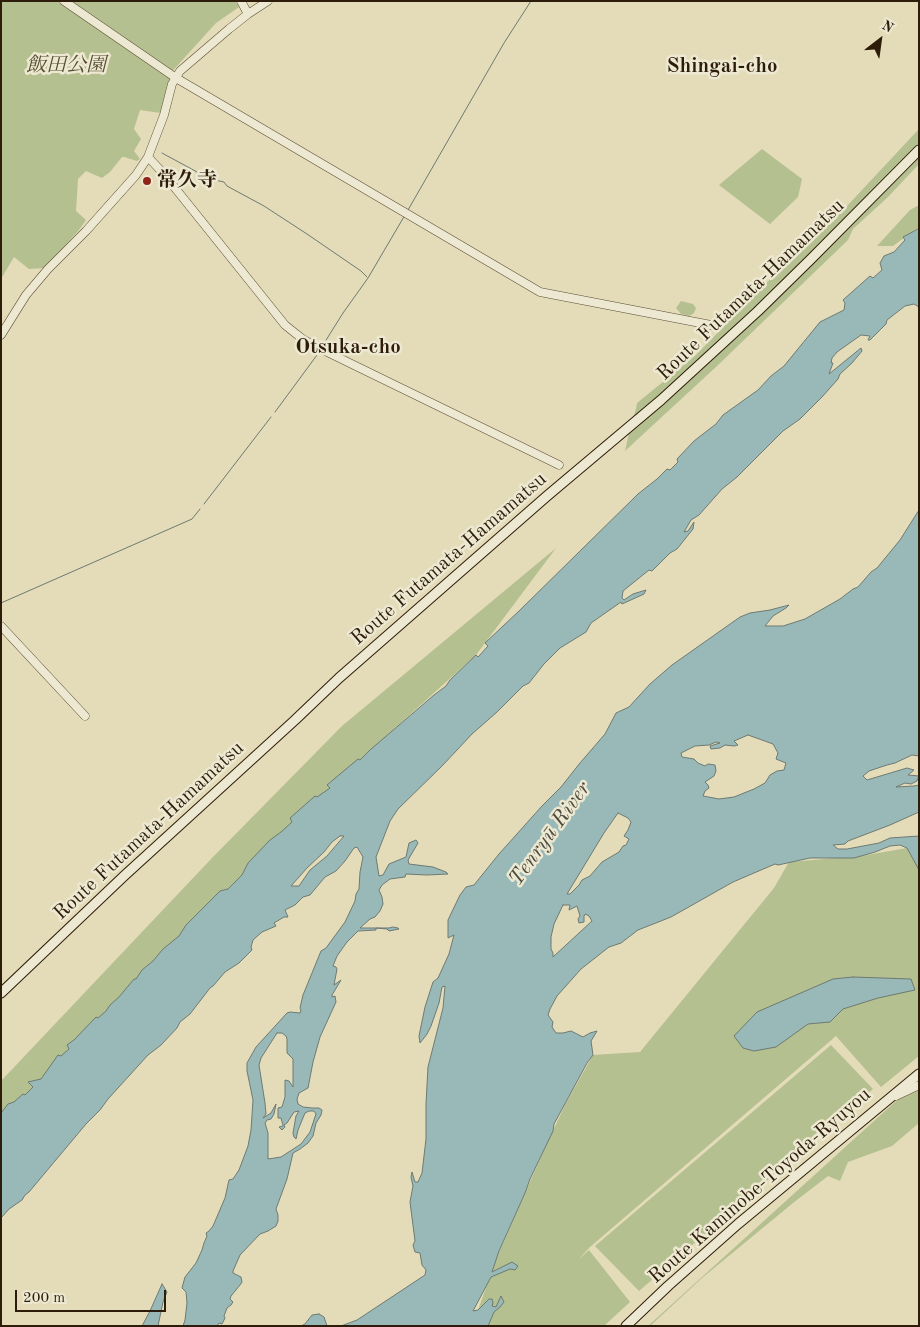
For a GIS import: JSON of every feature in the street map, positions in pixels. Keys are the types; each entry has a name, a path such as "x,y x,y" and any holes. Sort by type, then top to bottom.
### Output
{"main road":[{"name":"Route Futamata-Hamamatsu","path":"1,993 124,876 296,720 339,678 547,496 661,400 758,311 919,150"},
{"name":"Route Kaminobe-Toyoda-Ryuyou","path":"626,1326 738,1224 919,1074"}],"street":[{"path":"64,1 176,78 540,292 716,326"},
{"path":"241,1 248,14"},
{"path":"1,335 26,295 136,175 148,157 164,115 172,84 180,71 248,14 268,1"},
{"path":"148,157 163,173 285,325 304,340 559,465"},
{"path":"1,626 85,716"},
{"path":"887,1100 919,1085"}],"green space":[{"name":"飯田公園","path":"2,1 235,1 239,7 216,23 167,77 171,79 161,113 140,110 134,129 141,139 134,151 140,159 137,161 122,157 110,172 102,178 86,171 78,179 76,211 86,220 79,230 45,268 29,269 14,257 1,279"},
{"path":"919,129 919,164 888,197 853,229 848,240 625,451 637,403 696,355 791,258 833,221"},
{"path":"762,149 802,179 798,197 770,224 719,185"},
{"path":"919,205 919,227 893,246 877,246 910,210"},
{"path":"681,301 693,304 696,308 694,313 689,316 681,314 676,308"},
{"path":"556,548 476,655 385,737 1,1127 1,1081 212,858 342,726"},
{"path":"919,840 919,1056 881,1087 836,1036 590,1247 578,1260 589,1250 630,1302 604,1326 488,1326 478,1310 497,1257 565,1105 593,1055 640,1052 774,888 789,862 861,856 907,848"},
{"path":"831,1045 873,1089 639,1291 595,1246"},
{"path":"919,1087 919,1123 892,1146 848,1162 840,1181 828,1176 702,1278 648,1326 896,1101"}],"water":[{"path":"919,228 919,307 914,304 905,306 887,320 886,324 870,340 868,340 870,336 861,335 837,352 832,358 831,363 833,363 829,374 861,348 862,351 800,419 783,431 737,477 722,489 699,515 691,520 684,532 688,531 694,522 693,529 677,549 670,553 652,571 649,570 623,591 622,598 624,600 633,594 646,590 644,594 622,604 621,602 591,623 586,632 560,648 529,683 523,686 472,734 398,809 390,821 376,857 379,876 383,875 389,864 406,857 409,843 416,840 418,843 408,860 409,864 433,867 448,874 406,874 405,877 390,879 379,890 383,904 380,911 360,928 376,928 376,930 358,931 337,956 333,966 337,969 334,985 341,980 332,995 332,997 335,996 336,1002 320,1037 308,1088 299,1093 297,1099 298,1104 303,1107 319,1108 322,1110 321,1115 316,1123 313,1136 308,1143 293,1153 287,1179 276,1209 278,1221 276,1226 260,1234 240,1255 233,1273 241,1277 242,1282 231,1296 230,1299 233,1302 227,1308 222,1324 219,1323 217,1326 183,1326 187,1303 186,1292 182,1288 185,1277 196,1263 207,1236 206,1233 213,1226 225,1198 229,1180 233,1179 239,1170 248,1146 253,1100 247,1063 256,1047 287,1013 300,1013 303,995 321,951 326,948 345,922 355,901 359,889 363,857 357,847 354,848 336,871 325,877 310,895 303,897 295,905 285,910 288,917 284,917 274,923 276,926 262,932 253,940 252,950 239,963 225,972 210,988 190,1014 180,1022 177,1028 161,1045 148,1055 108,1099 22,1200 9,1209 1,1218 1,1113 8,1104 14,1102 23,1094 25,1095 33,1087 28,1082 41,1079 58,1055 61,1056 69,1049 67,1045 96,1017 98,1018 106,1011 142,970 179,936 186,925 220,891 228,889 242,875 248,863 270,840 292,822 290,818 315,796 317,797 330,788 327,785 358,759 360,760 446,686 476,655 478,657 488,646 485,643 638,494 667,469 670,470 678,462 677,459 694,441 716,424 723,415 758,390 784,366 820,322 844,310 845,303 843,300 870,276 873,278 882,270 880,263 884,256 894,252 905,240 903,237","holes":["340,836 344,836 327,856 310,870 299,886 291,886 332,842","277,1033 282,1033 286,1036 287,1053 293,1059 293,1087 289,1081 285,1080 285,1097 282,1107 278,1108 278,1118 281,1118 283,1126 279,1127 282,1130 294,1112 299,1111 296,1116 293,1133 296,1139 305,1113 314,1111 316,1114 310,1132 301,1144 281,1157 268,1159 268,1133 265,1123 274,1114 276,1104 271,1113 263,1118 266,1114 259,1065 261,1058"]},
{"name":"Tenryū River","path":"919,510 919,756 912,755 895,763 869,771 863,776 867,780 907,768 914,770 908,775 919,776 917,781 896,787 919,785 919,812 848,841 845,844 833,845 838,849 847,849 879,843 890,838 919,836 919,870 907,848 900,845 890,846 854,858 810,858 775,864 733,882 671,917 638,930 621,943 609,947 581,969 557,996 548,1015 553,1022 552,1027 556,1033 571,1031 583,1037 597,1031 591,1041 593,1055 554,1124 553,1131 530,1179 492,1272 512,1262 518,1266 515,1270 510,1269 491,1277 473,1311 478,1310 489,1299 492,1299 492,1306 496,1307 501,1296 504,1302 494,1312 488,1326 341,1326 357,1320 425,1275 426,1270 422,1265 420,1253 415,1252 413,1245 415,1241 410,1202 413,1186 411,1177 412,1172 415,1182 418,1182 422,1173 426,1139 428,1067 443,1008 445,986 442,987 431,1026 420,1043 419,1036 433,982 438,978 449,954 454,935 448,938 448,920 460,895 466,887 474,885 499,854 561,787 605,734 616,713 629,707 650,684 672,665 740,617 750,613 789,605 773,616 765,626 783,626 805,619 858,587 877,568 900,540","holes":["748,735 773,744 778,753 776,759 786,763 784,770 770,775 765,783 754,789 734,797 719,799 703,796 709,788 705,782 714,776 716,771 715,765 708,764 705,766 694,759 682,757 681,753 695,746 709,745 716,742 720,743 710,746 711,749 720,748 725,745 738,745 734,741","618,813 628,818 631,822 624,836 629,839 626,845 619,852 602,862 590,876 582,880 570,894 567,894","563,905 570,905 569,910 577,906 580,916 578,919 579,923 584,922 585,914 592,921 553,957 551,937 554,924"]},
{"path":"393,927 399,929 389,931 376,928"},
{"path":"853,977 911,979 915,990 878,998 843,1009 830,1022 808,1024 776,1047 754,1051 743,1048 734,1036 757,1012 833,979"},
{"path":"162,1284 167,1292 158,1326 142,1326 150,1311"},
{"path":"319,1314 324,1317 327,1326 301,1326 312,1315"}],"waterway":[{"path":"408,210 504,43 531,1"},
{"path":"162,153 210,179 224,182 227,186 264,206 361,271 367,277"},
{"path":"323,345 368,278 405,215"},
{"path":"275,412 320,351"},
{"path":"204,504 271,417"},
{"path":"1,603 192,519 200,509"}],"place":[{"name":"常久寺","path":"147,181"}],"district":[{"name":"Shingai-cho","path":"722,66"},
{"name":"Otsuka-cho","path":"348,347"}]}
